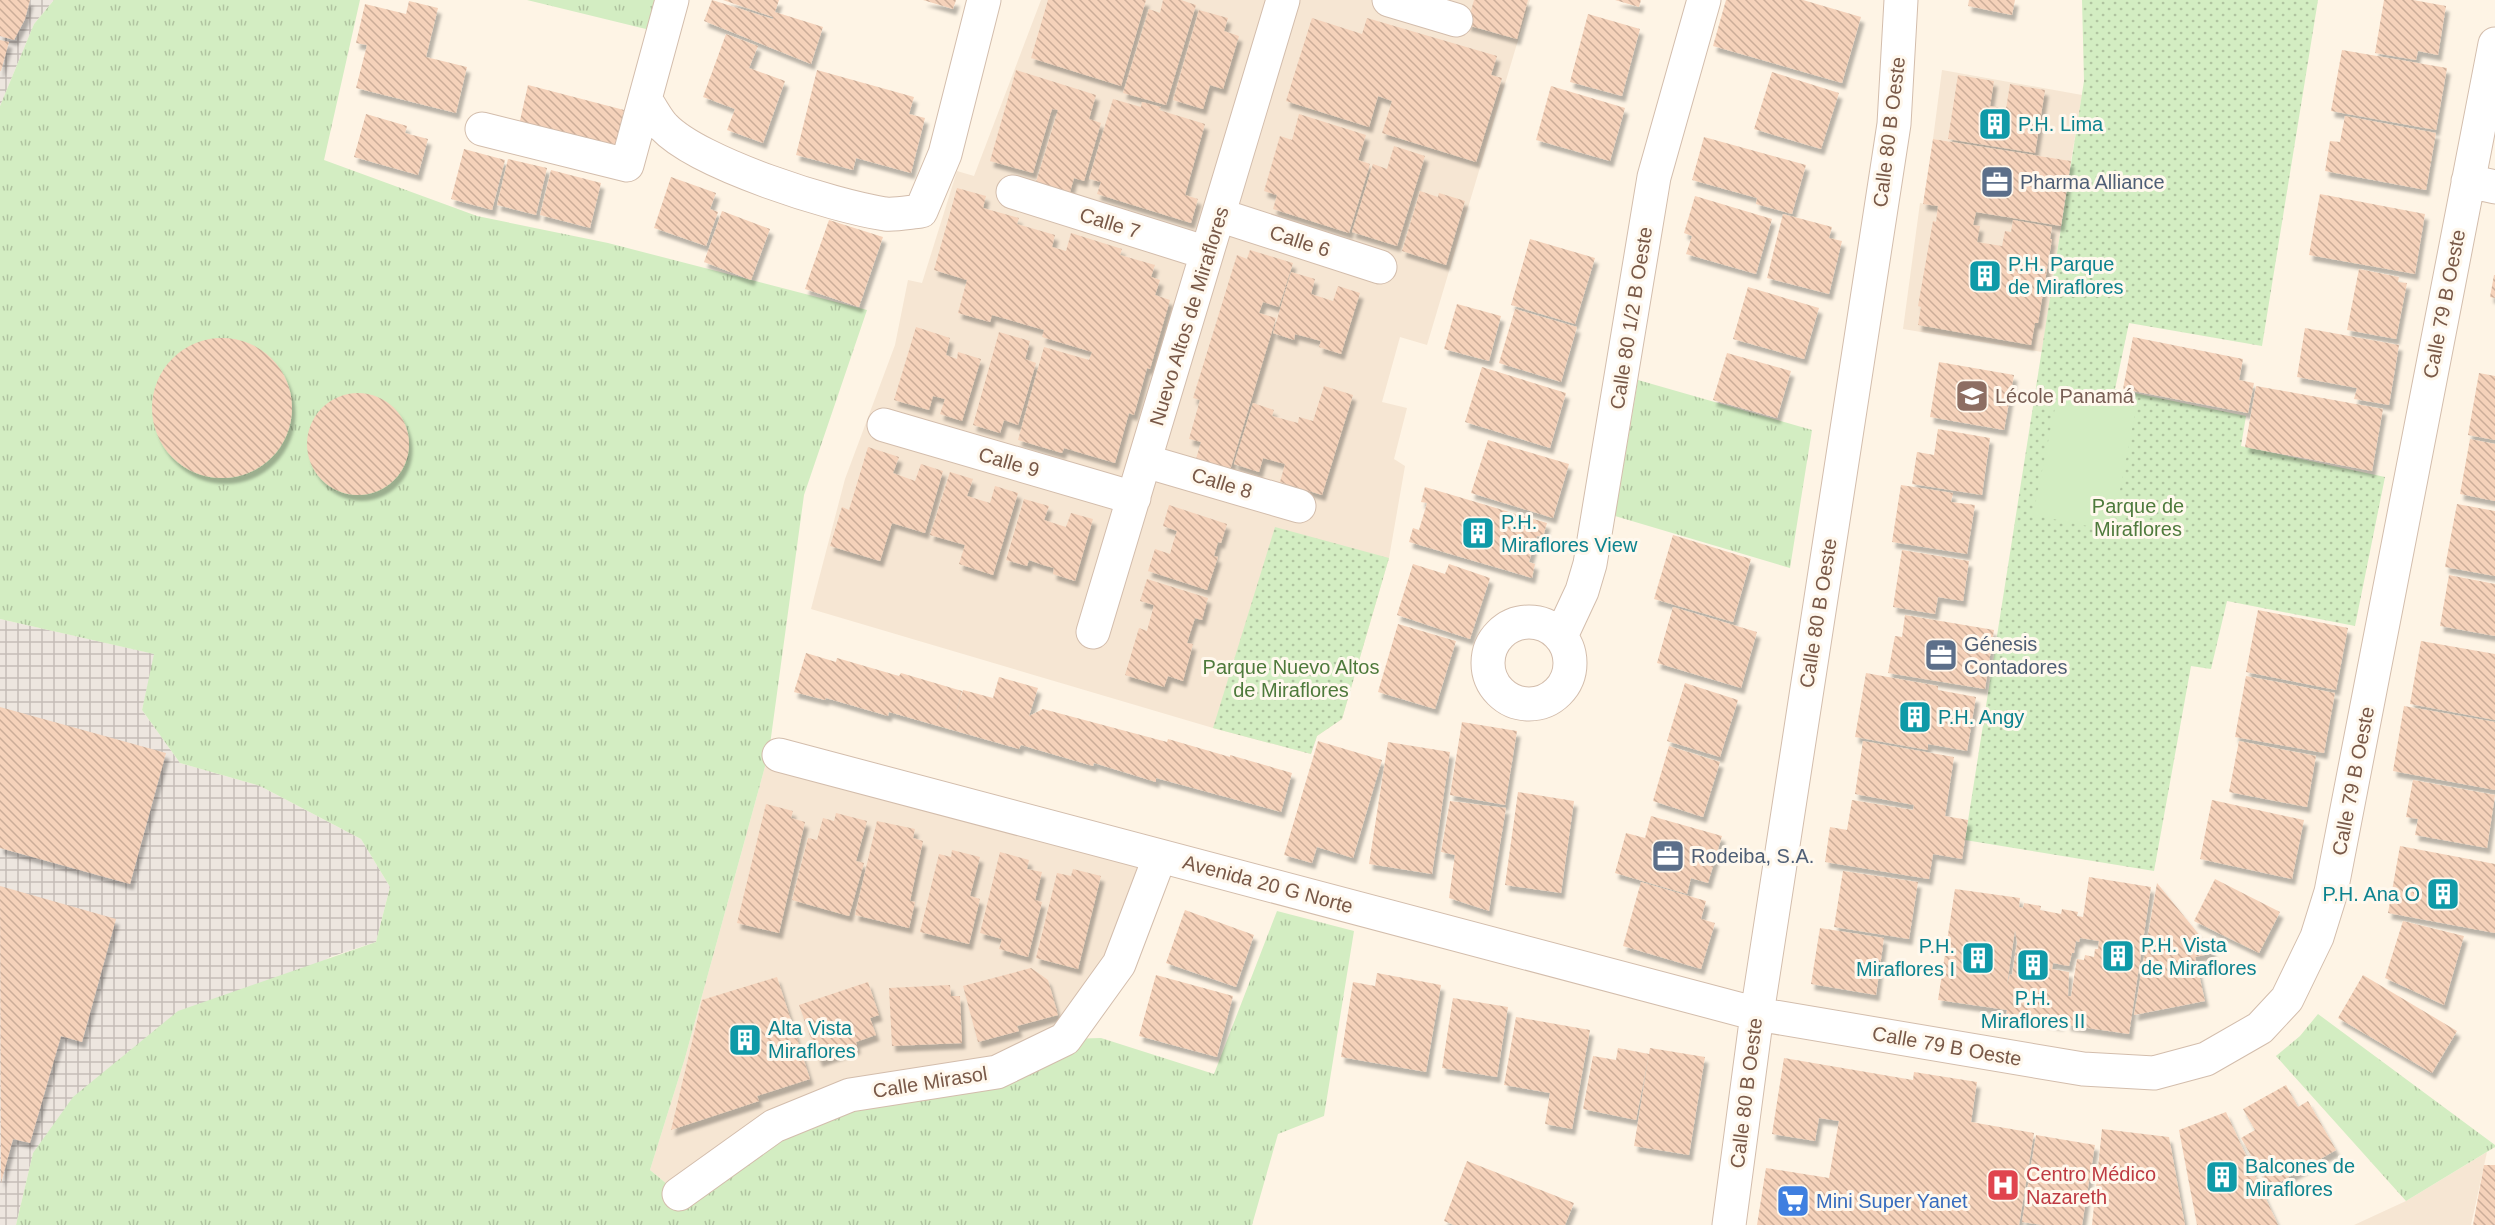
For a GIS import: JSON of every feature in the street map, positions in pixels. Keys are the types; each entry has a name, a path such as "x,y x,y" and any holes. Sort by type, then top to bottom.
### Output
{"street":[{"path":"482,129 627,165 672,0"},
{"path":"646,101 664,127 696,151 769,181 847,206 887,214 921,211 945,154 984,0"},
{"path":"1389,0 1456,20"},
{"name":"Calle 80 1/2 B Oeste","path":"1561,636 1590,564 1654,177 1704,0"},
{"name":"Calle 80 B Oeste","path":"1729,1225 1757,1014 1894,124 1901,0"},
{"name":"Nuevo Altos de Miraflores","path":"1093,632 1208,253 1273,3"},
{"name":"Calle 79 B Oeste","path":"1757,1014 2083,1069 2154,1073 2206,1059 2215,1054 2260,1028 2287,999 2317,937 2331,892 2481,184 2495,44"},
{"name":"Calle 7","path":"1013,192 1208,253"},
{"name":"Calle 6","path":"1219,214 1380,267"},
{"name":"Calle 9","path":"884,425 1134,498"},
{"name":"Calle 8","path":"1145,461 1299,506"},
{"name":"Avenida 20 G Norte","path":"779,755 1757,1014"},
{"name":"Calle Mirasol","path":"679,1194 774,1126 839,1099 911,1084 997,1072 1065,1039 1119,964 1160,856"}],"shaded area":[{"path":"0,0 54,0 34,24 0,106"},
{"path":"1041,0 1530,0 1427,345 1400,337 1382,402 1407,408 1394,459 1405,466 1389,558 1342,719 1317,736 1311,754 1213,728 811,609 845,479 895,345 908,280 922,283 957,171 974,176"},
{"path":"1942,70 2082,95 2071,161 1933,139"},
{"name":"P.H. Parque de Miraflores","path":"1920,203 2061,226 2042,352 1903,329"},
{"path":"0,619 155,654 142,710 180,763 260,786 361,839 390,887 376,942 330,957 33,1153 16,1225 0,1225"},
{"path":"769,752 1160,856 1065,1039 679,1194 650,1170 685,1058"},
{"path":"2487,1152 2471,1225 2354,1225 2406,1201"}],"green space":[{"path":"54,0 360,0 324,160 477,216 608,243 867,310 804,495 769,752 685,1058 650,1170 679,1194 774,1126 1065,1039 1101,1038 1214,1074 1277,911 1354,931 1324,1116 1278,1134 1252,1225 16,1225 33,1153 73,1097 178,1011 376,942 390,887 361,839 260,786 180,763 142,710 154,654 0,619 0,106 34,24"},
{"path":"527,0 657,0 650,30"},
{"name":"Parque de Miraflores","path":"2082,0 2318,0 2262,346 2129,323 2115,389 2246,416 2241,446 2385,477 2355,626 2227,601 2211,669 2191,666 2154,871 1965,840 2084,81"},
{"path":"1638,380 1812,430 1790,568 1615,516"},
{"path":"2058,393 2136,409 2112,531 2033,515"},
{"name":"Parque Nuevo Altos de Miraflores","path":"1275,527 1389,558 1342,719 1317,736 1311,754 1213,728"},
{"path":"2318,1014 2495,1147 2406,1201 2276,1056 2300,1036"}],"building":[{"path":"0,0 30,0 25,19 14,40 0,36"},
{"path":"712,0 773,19 773,17 723,0 779,0 775,12 823,27 811,64 704,21"},
{"path":"923,0 956,0 953,9"},
{"path":"1048,0 1146,0 1121,86 1031,58"},
{"path":"1163,0 1181,0 1196,5 1166,105 1123,93 1149,9 1160,13"},
{"path":"1474,0 1528,0 1517,39 1467,25"},
{"path":"1615,0 1641,0 1639,7"},
{"path":"1726,0 1803,0 1861,17 1842,83 1713,46"},
{"path":"1969,0 2015,0 2012,15 1968,6"},
{"path":"2384,0 2413,0 2446,6 2438,55 2418,51 2416,60 2375,53"},
{"path":"409,1 438,8 426,57 467,67 456,113 356,88 367,45 356,43 365,4 406,14"},
{"path":"1199,10 1228,18 1224,31 1239,36 1223,89 1210,85 1203,109 1173,100"},
{"path":"1588,14 1640,29 1622,96 1570,82"},
{"path":"1312,18 1362,34 1367,18 1497,56 1491,75 1502,78 1476,162 1382,133 1392,101 1378,96 1369,127 1286,101"},
{"path":"726,34 758,46 749,68 785,81 763,143 727,130 735,109 703,97"},
{"path":"0,40 9,42 1,71 0,71"},
{"path":"2342,50 2447,68 2436,130 2331,111"},
{"path":"817,70 914,97 909,114 925,118 911,173 856,158 853,170 796,155"},
{"path":"1016,70 1096,95 1089,119 1101,123 1084,181 1074,178 1070,192 1036,182 1058,110 1052,109 1033,173 990,161"},
{"path":"1772,72 1839,93 1821,149 1754,129"},
{"name":"P.H. Lima","path":"1958,75 1994,81 1990,106 2006,109 2010,84 2045,90 2035,153 1948,139"},
{"path":"528,85 624,110 614,149 519,125"},
{"path":"1551,86 1625,108 1610,161 1536,140"},
{"path":"1113,99 1141,107 1142,102 1161,107 1159,110 1205,124 1185,195 1198,199 1191,223 1097,194 1101,182 1089,179"},
{"path":"366,114 407,126 405,133 428,139 418,175 354,157"},
{"path":"1299,114 1366,135 1358,160 1370,164 1349,233 1273,209 1277,195 1264,191 1280,136 1292,140"},
{"path":"2345,116 2436,133 2426,190 2325,171 2330,141 2340,142"},
{"path":"1704,137 1806,165 1792,214 1756,204 1757,198 1692,180"},
{"path":"1933,139 2071,161 2061,226 1976,212 1973,225 1980,226 1977,242 2002,246 2005,231 2011,232 2013,220 2052,227 2038,323 2035,323 2031,345 1918,325 1921,307 1918,306 1933,221 1936,222 1938,206 1923,204"},
{"path":"1394,146 1425,156 1397,246 1352,232 1373,164 1387,169"},
{"path":"464,149 505,160 492,210 451,199"},
{"path":"508,159 547,168 536,215 497,205"},
{"path":"551,170 601,183 590,228 540,215"},
{"path":"671,177 716,193 710,209 718,212 706,246 654,228"},
{"path":"957,188 986,196 983,208 1019,218 1017,224 1055,235 1052,247 1066,251 1071,233 1122,249 1120,255 1155,265 1151,277 1160,280 1155,295 1170,300 1150,369 1147,368 1134,415 1129,413 1115,463 1064,448 1062,453 1018,440 1044,347 1089,360 1092,352 1042,337 1044,330 992,315 990,322 958,313 967,280 934,270"},
{"path":"1420,191 1438,197 1439,193 1465,201 1446,265 1402,251"},
{"path":"2320,194 2425,214 2415,274 2309,255"},
{"path":"1695,196 1772,219 1756,274 1686,254 1692,236 1684,233"},
{"path":"722,211 770,229 751,280 704,262"},
{"path":"1783,214 1832,227 1829,238 1842,241 1829,294 1767,278"},
{"path":"829,220 883,237 859,307 805,289"},
{"path":"1530,239 1595,258 1575,324 1511,305"},
{"path":"1250,250 1293,263 1279,307 1263,302 1259,313 1276,318 1230,470 1196,459 1201,442 1189,439 1200,400 1193,398 1237,255 1247,259"},
{"path":"2359,269 2399,277 2398,282 2407,283 2396,339 2347,330"},
{"path":"1291,272 1315,279 1311,294 1333,301 1338,286 1360,293 1341,354 1319,347 1321,341 1295,334 1294,340 1273,333"},
{"path":"2495,275 2495,298 2490,297"},
{"path":"1748,287 1819,308 1804,359 1733,339"},
{"path":"1457,304 1501,316 1489,361 1444,349"},
{"path":"1515,309 1577,327 1561,382 1499,363"},
{"path":"916,327 950,338 946,355 957,359 958,352 981,359 962,421 940,414 945,399 933,396 929,410 894,400"},
{"path":"2305,328 2399,345 2389,405 2354,399 2357,388 2297,377"},
{"path":"999,332 1030,341 1025,359 1036,363 1018,425 1004,420 1000,433 973,425"},
{"path":"2133,337 2243,359 2239,380 2254,383 2248,413 2123,389"},
{"path":"222,338 249,344 261,350 271,359 280,369 286,381 292,408 286,435 280,447 271,457 261,466 249,472 222,478 195,472 183,466 173,457 164,447 158,435 152,408 158,381 164,369 173,359 183,350 195,344"},
{"path":"1727,353 1791,371 1777,418 1713,400"},
{"name":"Lécole Panamá","path":"1939,362 2014,375 2004,430 1930,417"},
{"path":"1482,367 1566,393 1550,448 1465,422"},
{"path":"2479,373 2495,376 2495,440 2468,435"},
{"path":"1324,386 1353,395 1322,495 1280,482 1285,464 1263,458 1259,472 1234,464 1253,403 1274,410 1272,416 1298,423 1299,417 1313,421"},
{"path":"2256,386 2383,409 2372,471 2245,447"},
{"path":"358,393 377,397 394,408 405,425 409,444 405,463 394,480 377,491 358,495 339,491 322,480 311,463 307,444 311,425 322,408 339,397"},
{"path":"1938,429 1990,438 1982,495 1912,484 1917,452 1934,455"},
{"path":"2470,439 2495,444 2495,501 2460,494"},
{"path":"1488,440 1569,464 1553,518 1471,493"},
{"path":"868,447 899,457 893,473 915,481 921,464 943,471 925,533 892,523 880,561 830,546 842,507 849,510"},
{"path":"950,472 973,479 967,496 990,503 995,486 1018,493 993,575 959,564 965,545 930,535"},
{"path":"1901,485 1953,493 1951,502 1975,505 1967,554 1892,542"},
{"name":"P.H. Miraflores View","path":"1425,487 1547,523 1543,537 1537,536 1529,562 1535,564 1532,578 1409,542 1413,528 1419,530 1427,503 1421,502"},
{"path":"1024,499 1049,506 1044,520 1066,527 1071,513 1093,519 1075,581 1053,574 1054,568 1029,560 1027,566 1006,560"},
{"path":"2457,504 2495,511 2495,576 2445,567"},
{"path":"1169,505 1227,524 1221,543 1218,542 1214,556 1218,557 1207,590 1148,571 1155,549 1170,554 1177,531 1163,526"},
{"path":"1673,535 1751,559 1733,622 1654,599"},
{"path":"1902,550 1969,561 1963,601 1938,597 1935,614 1893,607"},
{"path":"1413,564 1445,574 1449,564 1490,578 1470,639 1397,615"},
{"path":"2449,575 2495,584 2495,636 2440,626"},
{"path":"1147,579 1208,598 1202,620 1195,618 1187,643 1193,644 1183,681 1168,676 1164,687 1125,675 1139,628 1147,631 1154,605 1140,601"},
{"path":"1673,607 1757,632 1741,688 1657,663"},
{"path":"2258,610 2348,628 2336,690 2246,672"},
{"name":"Génesis Contadores","path":"1905,615 1994,630 1985,689 1888,673 1895,636 1902,637"},
{"path":"1398,624 1456,641 1435,709 1378,692"},
{"path":"2421,641 2495,654 2495,720 2410,704"},
{"path":"806,653 836,662 837,658 899,676 901,673 962,691 954,720 963,690 993,698 999,677 1038,688 1029,716 1043,709 1167,742 1168,739 1292,773 1281,812 1156,778 1156,782 1094,763 1093,766 1021,745 1019,749 889,712 888,716 826,698 825,700 794,692"},
{"name":"P.H. Angy","path":"1866,673 1938,686 1938,690 1976,697 1967,751 1928,744 1928,750 1855,737"},
{"path":"2246,676 2335,693 2324,753 2235,737"},
{"path":"1685,683 1738,700 1720,757 1667,741"},
{"path":"2404,706 2495,722 2495,790 2393,771"},
{"path":"0,707 166,753 130,884 0,848"},
{"path":"1462,722 1517,731 1505,805 1450,795"},
{"path":"1318,741 1382,760 1353,858 1317,847 1312,863 1284,855"},
{"path":"1863,741 1954,757 1945,816 1968,820 1962,859 1933,854 1929,879 1825,862 1830,827 1847,830 1852,800 1913,810 1914,805 1855,794"},
{"path":"2239,741 2316,756 2307,807 2229,792"},
{"path":"1388,742 1450,752 1432,874 1369,864"},
{"path":"1669,746 1720,762 1703,817 1653,801"},
{"path":"2413,780 2495,795 2487,848 2415,835 2418,819 2406,817"},
{"path":"1518,792 1574,801 1561,893 1505,885"},
{"path":"2212,800 2304,820 2292,879 2200,859"},
{"path":"1450,801 1506,808 1489,911 1449,898 1455,855 1441,852"},
{"path":"766,804 793,811 791,818 805,822 779,933 737,923"},
{"path":"836,813 867,821 856,861 864,863 849,916 792,900 808,838 817,840 823,818 834,821"},
{"name":"Rodeiba, S.A.","path":"1651,816 1722,836 1708,883 1691,878 1687,894 1615,873 1626,833 1645,838"},
{"path":"877,821 915,829 913,838 923,841 910,901 915,902 909,928 855,915"},
{"name":"P.H. Ana O","path":"2400,846 2495,864 2495,933 2388,913"},
{"path":"952,850 980,857 970,896 980,899 969,944 920,932 939,854 951,857"},
{"path":"1000,852 1029,860 1027,869 1042,872 1035,900 1042,902 1028,957 999,949 1002,939 980,933"},
{"path":"1073,869 1101,876 1078,969 1036,958 1057,873 1071,876"},
{"path":"1843,871 1918,882 1909,939 1834,927"},
{"path":"2089,877 2151,887 2129,1034 2067,1025 2068,1020 2061,1019 2060,1025 2044,1022 2045,1016 2024,1013 2022,1018 2006,1016 2007,1010 1938,1000 1955,889 2020,898 2019,907 2023,908 2024,903 2041,906 2040,910 2061,914 2062,909 2078,912 2077,916 2083,917","holes":["2015,930 2017,943 2012,975 2010,974 2007,985","2080,938 2099,941 2098,949 2095,949 2094,957 2085,955 2084,960 2077,959 2071,996 2068,996 2069,972 2052,969 2053,963 2069,966 2076,941 2079,942"]},
{"path":"2215,879 2280,912 2259,953 2194,921"},
{"path":"1641,882 1706,901 1701,919 1715,923 1701,969 1623,946"},
{"path":"2157,883 2214,953 2195,957 2205,1001 2134,1015"},
{"path":"0,886 116,919 82,1042 61,1036 30,1143 13,1139 1,1183"},
{"path":"1185,910 1254,935 1236,987 1166,963"},
{"path":"2403,921 2464,936 2444,1005 2385,978"},
{"path":"1820,928 1884,938 1876,995 1811,984"},
{"path":"1031,968 1048,980 1058,1015 1017,1026 1019,1031 978,1042 963,986"},
{"path":"1377,973 1441,985 1426,1072 1341,1057 1353,982 1375,986"},
{"path":"1156,975 1233,996 1217,1057 1139,1036"},
{"path":"2363,975 2457,1031 2432,1073 2338,1018"},
{"name":"Alta Vista Miraflores","path":"777,977 810,1079 757,1096 759,1101 671,1130 702,1000"},
{"path":"868,982 879,1015 870,1018 876,1035 856,1042 857,1048 819,1061 799,1005"},
{"path":"950,985 951,996 960,996 962,1043 892,1046 889,988"},
{"path":"1453,998 1508,1007 1497,1077 1442,1068"},
{"path":"1516,1017 1590,1030 1572,1129 1545,1124 1550,1093 1504,1085"},
{"path":"1618,1048 1649,1054 1636,1120 1583,1109 1593,1056 1616,1060"},
{"path":"1650,1048 1705,1057 1689,1155 1634,1146"},
{"path":"1784,1058 1913,1080 1914,1072 1977,1082 1971,1122 2034,1133 2019,1225 1757,1225 1766,1168 1829,1178 1839,1121 1819,1118 1815,1141 1772,1134"},
{"path":"2286,1085 2298,1107 2308,1101 2336,1150 2270,1188 2241,1138 2255,1130 2243,1109"},
{"name":"Balcones de Miraflores","path":"2226,1112 2278,1225 2197,1225 2179,1130"},
{"path":"2102,1129 2169,1137 2185,1225 2092,1225"},
{"path":"2036,1135 2095,1145 2082,1225 2043,1225 2022,1222"},
{"path":"1467,1161 1574,1203 1565,1225 1454,1225 1444,1221"},
{"path":"2484,1165 2495,1165 2495,1225 2473,1225"}],"place":[{"name":"P.H. Lima","path":"1995,124"},
{"name":"Pharma Alliance","path":"1997,182"},
{"name":"P.H. Parque de Miraflores","path":"1985,276"},
{"name":"Lécole Panamá","path":"1972,396"},
{"name":"P.H. Miraflores View","path":"1478,533"},
{"name":"Génesis Contadores","path":"1941,655"},
{"name":"P.H. Angy","path":"1915,717"},
{"name":"Rodeiba, S.A.","path":"1668,856"},
{"name":"P.H. Ana O","path":"2443,894"},
{"name":"P.H. Vista de Miraflores","path":"2118,956"},
{"name":"P.H. Miraflores I","path":"1978,958"},
{"name":"P.H. Miraflores II","path":"2033,965"},
{"name":"Alta Vista Miraflores","path":"745,1040"},
{"name":"Balcones de Miraflores","path":"2222,1177"},
{"name":"Centro Médico Nazareth","path":"2003,1185"},
{"name":"Mini Super Yanet","path":"1793,1201"}]}
